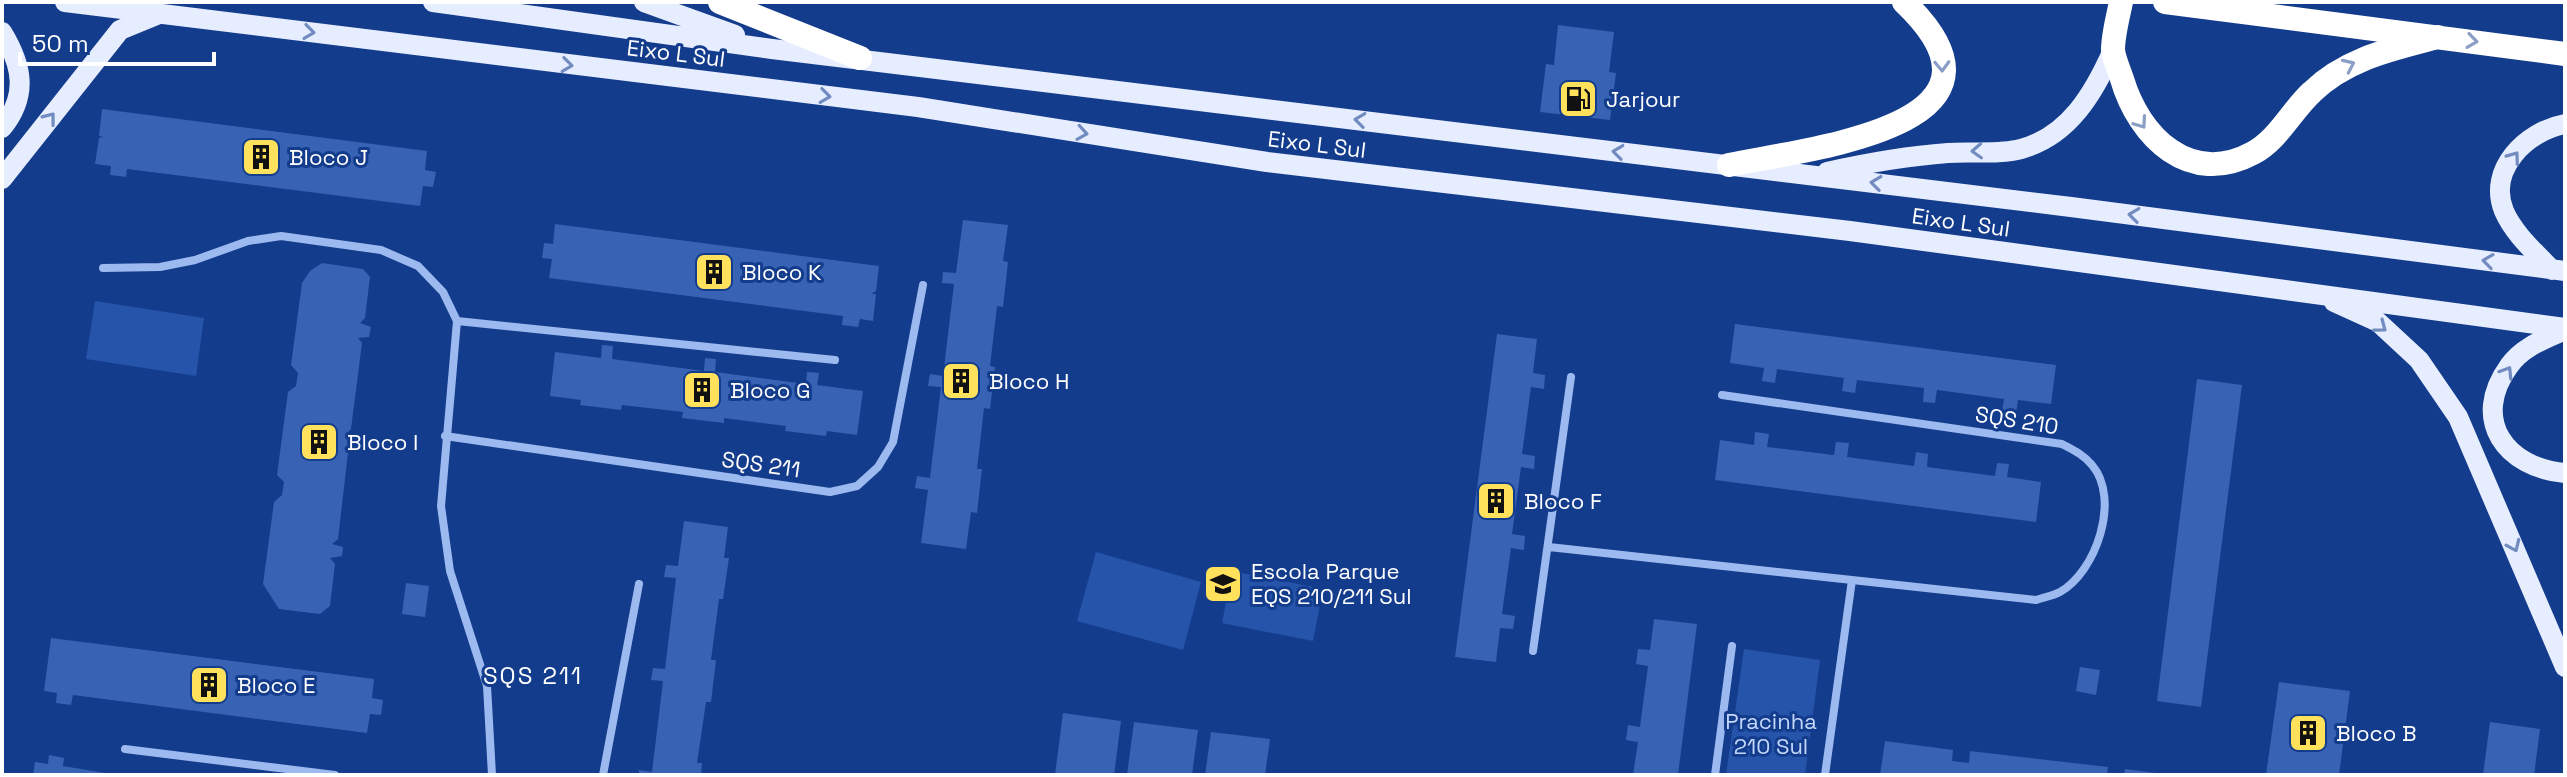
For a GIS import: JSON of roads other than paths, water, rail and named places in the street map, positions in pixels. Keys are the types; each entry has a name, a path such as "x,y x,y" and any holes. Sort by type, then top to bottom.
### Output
{"highway":[{"path":"720,2 860,58"},
{"path":"1729,165 1876,132 1919,114 1941,89 1945,60 1930,27 1904,2"},
{"path":"2121,2 2113,50 2133,112 2152,138 2181,159 2218,164 2254,153 2310,93 2336,72 2372,55 2438,37"},
{"path":"2165,2 2565,54"}],"main road":[{"name":"Eixo L Sul","path":"65,2 918,107 1267,162 1850,231 2565,329"},
{"name":"Eixo L Sul","path":"433,2 772,49 1810,175 2558,270"},
{"path":"644,2 772,49"},
{"path":"2,179 120,30 163,13"},
{"path":"2,32 16,56 22,83 14,113 2,128"},
{"path":"1810,175 1925,155 2019,149 2052,136 2078,113 2097,86 2113,50"},
{"path":"2558,270 2521,238 2503,209 2500,182 2511,157 2534,135 2565,124"},
{"path":"2312,293 2378,322 2419,360 2458,417 2565,667"},
{"path":"2565,329 2531,345 2509,366 2497,390 2493,415 2500,441 2521,463 2542,471 2565,473"}],"street":[{"path":"103,268 160,267 195,260 248,241 281,236 323,239 381,250 418,266 443,292 457,321 441,506 450,571 487,686 492,775"},
{"name":"SQS 211","path":"445,436 830,492 857,486 878,467 893,442 923,285"},
{"path":"457,321 835,360"},
{"path":"1533,651 1571,377"},
{"name":"SQS 210","path":"1549,547 2036,600 2060,592 2078,576 2092,555 2104,512 2103,487 2094,467 2079,453 2062,444 1722,395"},
{"path":"1825,775 1852,580"},
{"path":"603,775 639,584"},
{"path":"1715,775 1732,646"},
{"path":"125,749 335,775"}],"place":[{"name":"Jarjour","path":"1578,99"},
{"name":"Bloco J","path":"261,157"},
{"name":"Bloco K","path":"714,272"},
{"name":"Bloco H","path":"961,381"},
{"name":"Bloco G","path":"702,390"},
{"name":"Bloco I","path":"319,442"},
{"name":"Bloco F","path":"1496,501"},
{"name":"Escola Parque EQS 210/211 Sul","path":"1223,584"},
{"name":"Bloco E","path":"209,685"},
{"name":"Bloco B","path":"2308,733"}],"district":[{"name":"SQS 211","path":"533,675"}],"park label":[{"name":"Pracinha 210 Sul","path":"1771,734"}]}
